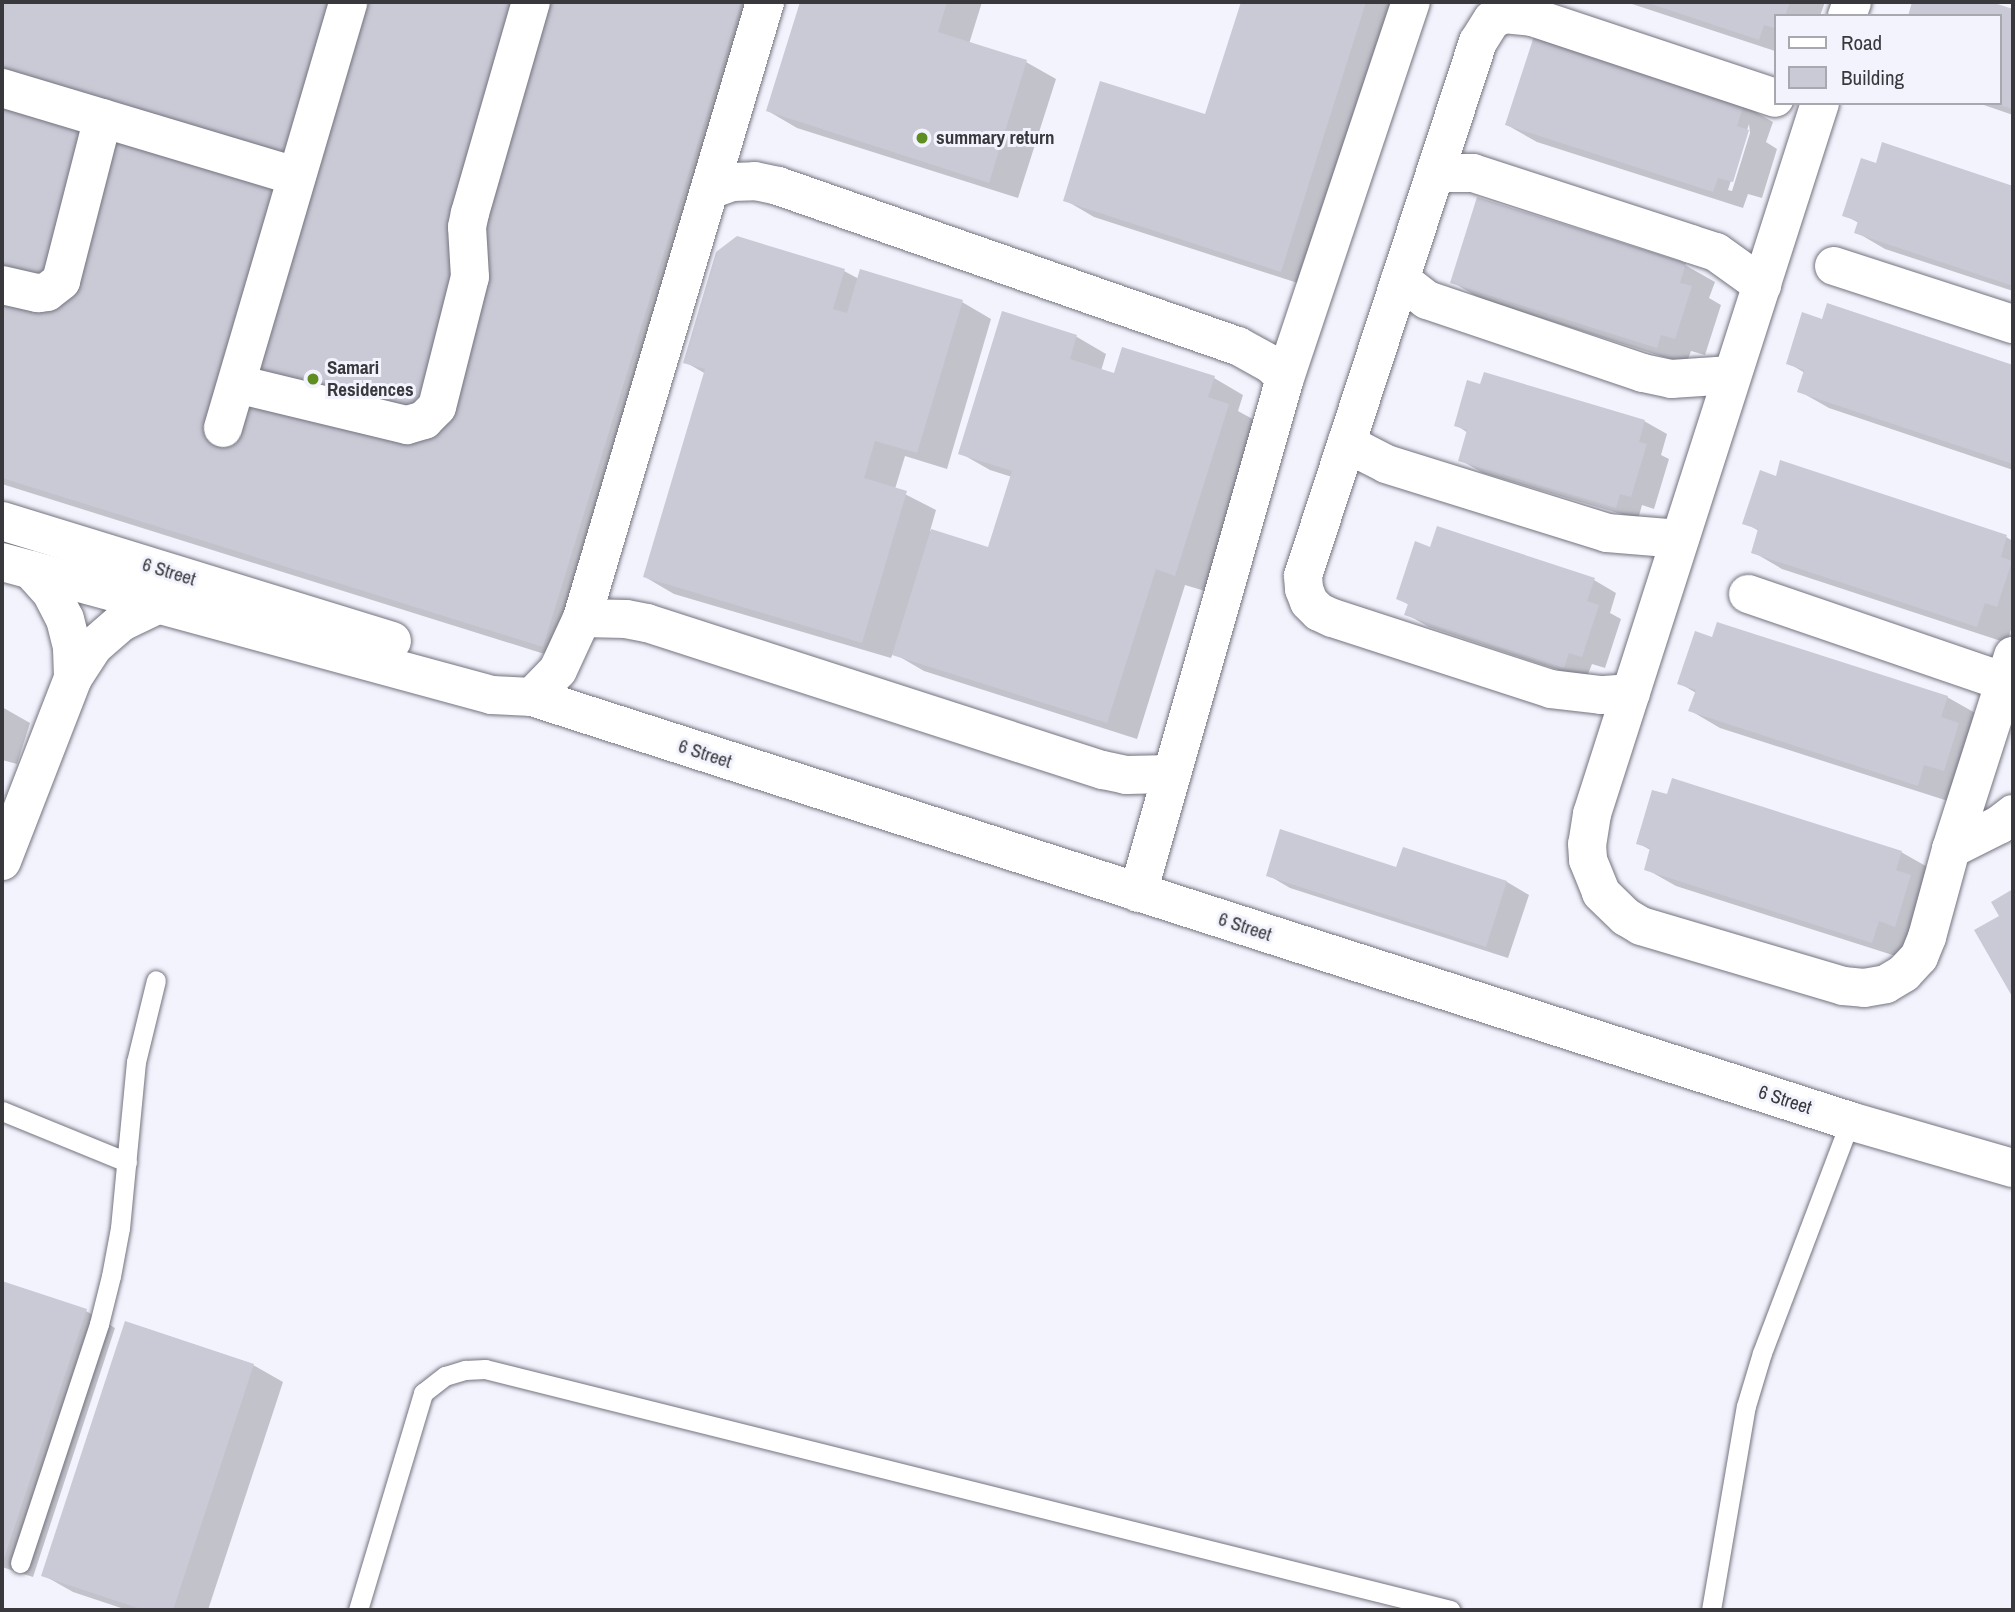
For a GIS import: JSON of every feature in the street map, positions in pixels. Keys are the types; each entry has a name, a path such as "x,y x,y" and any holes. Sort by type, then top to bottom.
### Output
{"street":[{"path":"223,428 348,2"},
{"path":"237,384 407,425 424,420 437,407 470,277 467,227 470,213 531,2"},
{"path":"532,698 558,670 582,618 765,2"},
{"path":"1138,893 1285,378 1411,2"},
{"path":"1631,693 1578,694 1551,689 1319,612 1309,602 1303,576 1478,42 1492,20 1504,14 1532,17 1773,97"},
{"path":"2,88 296,176"},
{"path":"1748,594 2009,669 1951,849 1927,937 1919,957 1904,973 1886,984 1864,988 1843,986 1641,926 1626,917 1601,893 1593,877 1587,844 1592,814 1762,285 1805,111"},
{"path":"2,285 38,293 47,292 61,281 103,118"},
{"path":"1435,173 1473,173 1716,252 1762,285"},
{"path":"710,190 732,182 755,181 778,186 1238,346 1264,359 1285,378"},
{"path":"1834,266 2013,324"},
{"path":"1400,279 1427,300 1643,373 1671,379 1732,375"},
{"path":"1347,440 1365,454 1386,464 1607,533 1680,539"},
{"name":"6 Street","path":"2,521 480,668 516,685 532,698"},
{"path":"16,566 51,592 65,619 72,648 73,678"},
{"name":"6 Street","path":"16,566 492,695 532,698 1850,1121 2013,1168"},
{"path":"2,861 73,678 94,646 113,630 159,604"},
{"path":"582,618 626,619 647,623 1103,770 1137,775 1172,775"},
{"path":"1951,849 1999,825 2013,814"},
{"name":"6 Street","path":"1958,1154 2013,1179"}],"lane":[{"path":"20,1563 99,1324 120,1228 136,1062 156,980"},
{"path":"2,1111 127,1162"},
{"path":"1711,1610 1746,1406 1762,1353 1850,1121"},
{"path":"358,1610 423,1393 445,1376 465,1370 485,1369 1406,1605 1450,1610"}],"building":[{"name":"Samari Residences","path":"2,2 741,2 543,647 2,478"},
{"path":"800,2 947,2 938,32 1027,60 989,183 766,111"},
{"path":"1241,2 1366,2 1281,272 1063,201 1100,81 1205,114"},
{"path":"1645,2 1790,2 1786,14 1773,14 1773,27 1764,25 1759,40"},
{"path":"1912,2 1991,2 2013,9 2013,109 1999,105 2001,14 1909,14"},
{"path":"1534,36 1744,104 1737,126 1749,130 1733,182 1718,178 1713,192 1505,125"},
{"path":"1882,142 2013,186 2013,286 1854,233 1858,221 1842,216 1861,158 1876,163"},
{"path":"1477,197 1686,263 1680,283 1692,286 1675,339 1661,335 1657,348 1450,283"},
{"path":"737,236 845,269 833,309 847,313 860,269 963,300 917,453 875,441 864,478 907,491 862,643 643,577 705,369 683,363 716,252"},
{"path":"1827,303 2013,365 2013,464 1797,392 1804,370 1786,364 1802,312 1822,319"},
{"path":"1002,311 1077,335 1070,359 1114,373 1122,347 1215,376 1208,397 1229,404 1175,576 1156,569 1107,723 892,655 931,529 988,547 1012,471 958,454"},
{"path":"1484,372 1645,420 1639,442 1647,444 1631,497 1620,494 1616,508 1458,461 1467,430 1454,426 1467,380 1480,384"},
{"path":"1780,460 2007,535 2001,557 2012,561 1997,607 1985,603 1977,627 1751,553 1758,529 1742,524 1760,470 1776,476"},
{"path":"1437,526 1595,578 1587,601 1599,605 1582,657 1569,653 1564,668 1404,615 1408,604 1396,599 1415,541 1430,547"},
{"path":"1717,622 1948,696 1941,717 1959,723 1944,771 1924,765 1918,786 1688,711 1696,690 1677,684 1695,631 1712,637"},
{"path":"1672,778 1902,851 1896,870 1911,875 1895,927 1879,921 1872,943 1644,870 1650,848 1636,844 1652,790 1667,794"},
{"path":"1280,829 1396,867 1403,847 1507,881 1486,947 1266,876"},
{"path":"2013,889 2013,998 1974,930 1999,916 1991,902"},
{"path":"2,1281 87,1309 2,1565"},
{"path":"125,1321 254,1364 173,1610 144,1610 41,1576"}],"place":[{"name":"summary return","path":"922,138"},
{"name":"Samari Residences","path":"313,379"}]}
